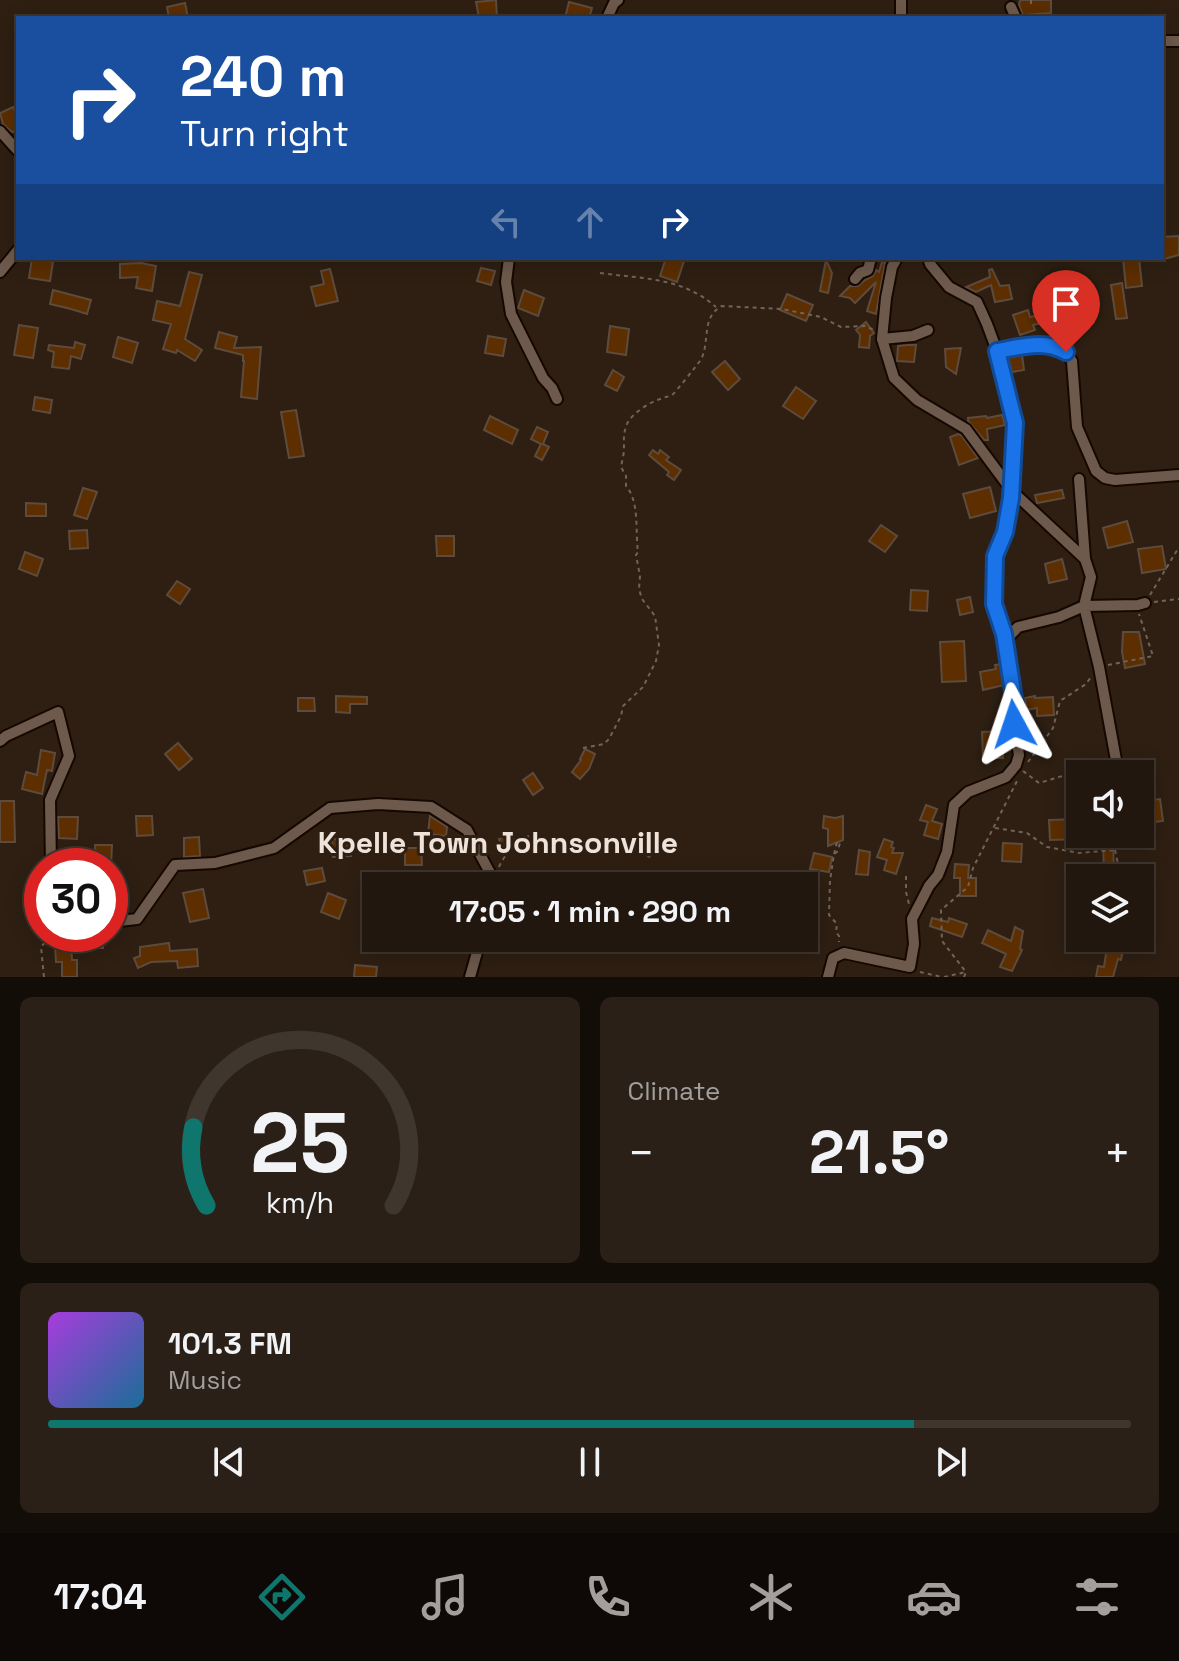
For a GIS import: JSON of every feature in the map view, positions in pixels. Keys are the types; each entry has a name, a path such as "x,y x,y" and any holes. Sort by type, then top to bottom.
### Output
{"street":[{"path":"0,131 16,149"},
{"path":"0,272 16,252"},
{"path":"509,260 506,282 511,314 557,399"},
{"path":"855,279 868,270 870,260"},
{"path":"896,260 886,298 882,336 894,378 917,400 966,429 1012,491 1085,559"},
{"path":"828,977 833,958 844,953 910,967 914,944 912,919 938,875 947,852 954,805 968,792 1006,777 1016,765 1019,755 1005,641 994,604 995,556 1005,532 1012,491 1015,423 997,351 977,302 949,287 929,260"},
{"path":"882,336 913,336 928,330"},
{"path":"997,351 1042,344 1066,352 1072,361 1077,427 1096,471 1105,478 1115,480 1179,475"},
{"path":"1079,479 1085,559 1091,577 1084,606 1116,760"},
{"path":"1005,641 1018,627 1059,617 1084,606 1142,604"},
{"path":"0,741 58,712 69,756 50,800 51,848"},
{"path":"128,920 137,919 175,865 215,863 274,848 330,808 378,804 431,807 467,830 488,872"},
{"path":"470,977 477,952"}],"path":[{"path":"1031,0 1031,5"},
{"path":"600,273 671,282 702,295 716,308"},
{"path":"583,748 604,744 609,739 623,706 651,675 659,645 655,616 642,599 639,589 636,555 638,522 631,490 626,486 626,476 621,467 622,439 634,414 643,411 650,403 673,394 704,354 707,324 716,308 722,306 782,309 821,317 841,327 865,326 882,336"},
{"path":"1066,775 1039,783 1022,770 1053,728 1060,701 1086,684 1099,667 1153,656 1139,618 1142,604 1179,547"},
{"path":"1142,604 1179,599"},
{"path":"966,972 942,941 941,910 968,887 973,868 1016,782"},
{"path":"994,828 1027,833 1047,847 1079,853 1115,850 1118,864"},
{"path":"499,872 508,851 537,831"},
{"path":"833,958 839,952 837,924 829,915 834,854"},
{"path":"42,952 44,977"},
{"path":"910,967 921,973 943,977 966,972"},
{"path":"964,977 966,972"}],"building":[{"path":"496,0 497,16 479,16 476,2"},
{"path":"1020,0 1051,0 1051,13 1023,15"},
{"path":"569,2 592,8 590,16 566,16"},
{"path":"185,3 188,16 169,16 167,7"},
{"path":"13,107 16,131 12,132 3,124 0,113"},
{"path":"1179,236 1179,255 1164,259 1164,237"},
{"path":"32,260 53,262 50,281 29,278"},
{"path":"665,260 684,260 677,282 660,276"},
{"path":"826,260 832,273 828,293 820,291"},
{"path":"1123,260 1139,260 1142,286 1126,288"},
{"path":"882,262 885,263 876,314 867,311 876,282 855,303 850,298 840,296 850,286 858,286 873,276 876,270 879,272"},
{"path":"120,264 156,266 152,291 136,288 138,277 120,278"},
{"path":"481,268 495,271 491,285 477,281"},
{"path":"330,269 338,301 316,306 311,287 324,284 321,271"},
{"path":"992,269 1000,286 1009,285 1012,299 995,302 991,285 976,292 966,287 990,277 989,270"},
{"path":"189,272 202,275 185,339 202,350 195,361 177,350 176,353 163,349 171,324 153,320 157,301 180,306"},
{"path":"1122,283 1127,318 1116,319 1111,285"},
{"path":"53,290 91,300 87,314 50,304"},
{"path":"524,290 544,298 538,316 518,308"},
{"path":"787,294 813,305 806,321 780,310"},
{"path":"1028,310 1030,317 1055,312 1056,320 1033,325 1035,330 1020,335 1013,315"},
{"path":"866,322 874,333 870,336 869,348 859,347 860,335 856,330"},
{"path":"19,325 38,328 33,358 14,355"},
{"path":"610,326 629,329 626,355 607,352"},
{"path":"219,332 237,337 234,348 261,347 257,399 241,397 243,355 215,348"},
{"path":"488,336 506,339 503,356 485,353"},
{"path":"118,337 138,343 132,363 113,357"},
{"path":"75,342 85,345 81,359 71,356 69,369 52,367 54,352 48,350 49,345 74,348"},
{"path":"916,345 914,362 897,361 898,346"},
{"path":"961,348 956,374 946,367 945,349"},
{"path":"1022,355 1024,370 1012,372 1008,357"},
{"path":"725,361 740,379 728,390 712,372"},
{"path":"613,370 624,377 617,391 605,385"},
{"path":"796,387 816,401 803,419 783,406"},
{"path":"35,397 52,400 50,413 33,410"},
{"path":"296,410 304,456 289,458 281,412"},
{"path":"1002,415 1005,425 987,429 988,440 984,440 968,421 968,418"},
{"path":"490,416 518,430 512,444 484,430"},
{"path":"537,427 548,432 543,444 549,447 542,460 535,456 541,444 531,439"},
{"path":"958,434 978,458 959,465 950,437"},
{"path":"653,450 658,454 660,450 669,457 666,460 681,470 674,480 649,455"},
{"path":"990,487 996,511 970,518 963,494"},
{"path":"83,488 97,492 87,519 74,515"},
{"path":"1062,490 1064,498 1037,503 1035,495"},
{"path":"26,503 46,504 46,516 26,516"},
{"path":"1127,521 1133,542 1108,548 1103,528"},
{"path":"881,525 897,536 885,552 869,541"},
{"path":"87,530 88,548 70,549 69,531"},
{"path":"436,536 454,536 454,556 437,556"},
{"path":"1162,546 1166,569 1142,573 1138,549"},
{"path":"25,552 43,559 37,576 19,569"},
{"path":"1062,559 1067,579 1049,583 1045,564"},
{"path":"177,581 190,589 180,604 167,595"},
{"path":"911,590 928,591 927,611 910,610"},
{"path":"970,597 973,612 960,615 957,600"},
{"path":"1123,632 1139,632 1145,664 1125,668"},
{"path":"964,641 966,681 942,682 940,642"},
{"path":"1001,664 1004,685 983,690 980,672 996,669 995,665"},
{"path":"336,696 367,697 367,704 350,704 350,713 336,712"},
{"path":"1053,697 1054,715 1037,716 1037,708 1026,710 1025,698"},
{"path":"298,698 314,698 315,711 298,711"},
{"path":"1002,731 1003,758 983,758 982,732"},
{"path":"178,743 192,759 179,770 165,754"},
{"path":"585,749 595,754 589,769 580,779 572,772"},
{"path":"41,750 55,753 52,771 47,770 42,794 22,789 26,772 37,775"},
{"path":"533,773 543,788 533,795 523,780"},
{"path":"1160,799 1163,821 1154,822 1154,800"},
{"path":"0,801 14,801 15,842 0,842"},
{"path":"926,805 937,809 932,821 942,824 938,839 924,835 928,822 920,820"},
{"path":"136,816 152,816 153,835 137,836"},
{"path":"430,816 447,827 446,836 428,834"},
{"path":"824,816 843,816 843,840 828,846 828,829 823,828"},
{"path":"58,817 78,817 77,839 59,838"},
{"path":"1066,819 1066,839 1050,840 1049,820"},
{"path":"653,832 663,842 649,857 638,847"},
{"path":"513,834 517,847 504,852 499,839"},
{"path":"199,837 200,856 184,857 184,838"},
{"path":"350,838 351,856 333,857 332,839"},
{"path":"884,839 893,842 892,853 903,853 896,874 884,870 887,860 877,857"},
{"path":"1003,843 1022,844 1021,862 1002,861"},
{"path":"95,845 112,845 112,848 95,848"},
{"path":"405,848 421,848 422,865 405,865"},
{"path":"1103,848 1113,848 1114,864 1104,864"},
{"path":"859,850 870,852 868,875 856,874"},
{"path":"814,853 832,857 829,872 810,869"},
{"path":"955,864 969,865 968,878 976,878 976,896 960,896 960,878 954,878"},
{"path":"322,868 325,881 307,885 304,871"},
{"path":"203,889 209,918 190,922 183,893"},
{"path":"328,893 346,900 339,919 321,912"},
{"path":"932,918 948,922 949,918 967,924 962,937 930,926"},
{"path":"1015,927 1023,931 1022,950 1012,971 1000,967 1006,954 982,943 988,930 1011,941"},
{"path":"169,943 170,951 197,949 198,966 178,968 177,961 151,962 138,968 134,958 140,956 140,947"},
{"path":"55,952 71,952 72,960 77,960 77,977 62,977 62,962 56,962"},
{"path":"1106,952 1122,952 1113,977 1096,977 1098,966 1104,967"},
{"path":"355,965 377,967 376,977 354,977"}],"district":[{"name":"Kpelle Town Johnsonville","path":"498,843"}],"route":[{"path":"1014,724 1015,705 1009,664 1004,634 994,604 995,556 1005,532 1011,498 1015,423 997,351 1042,344 1066,352"}]}
